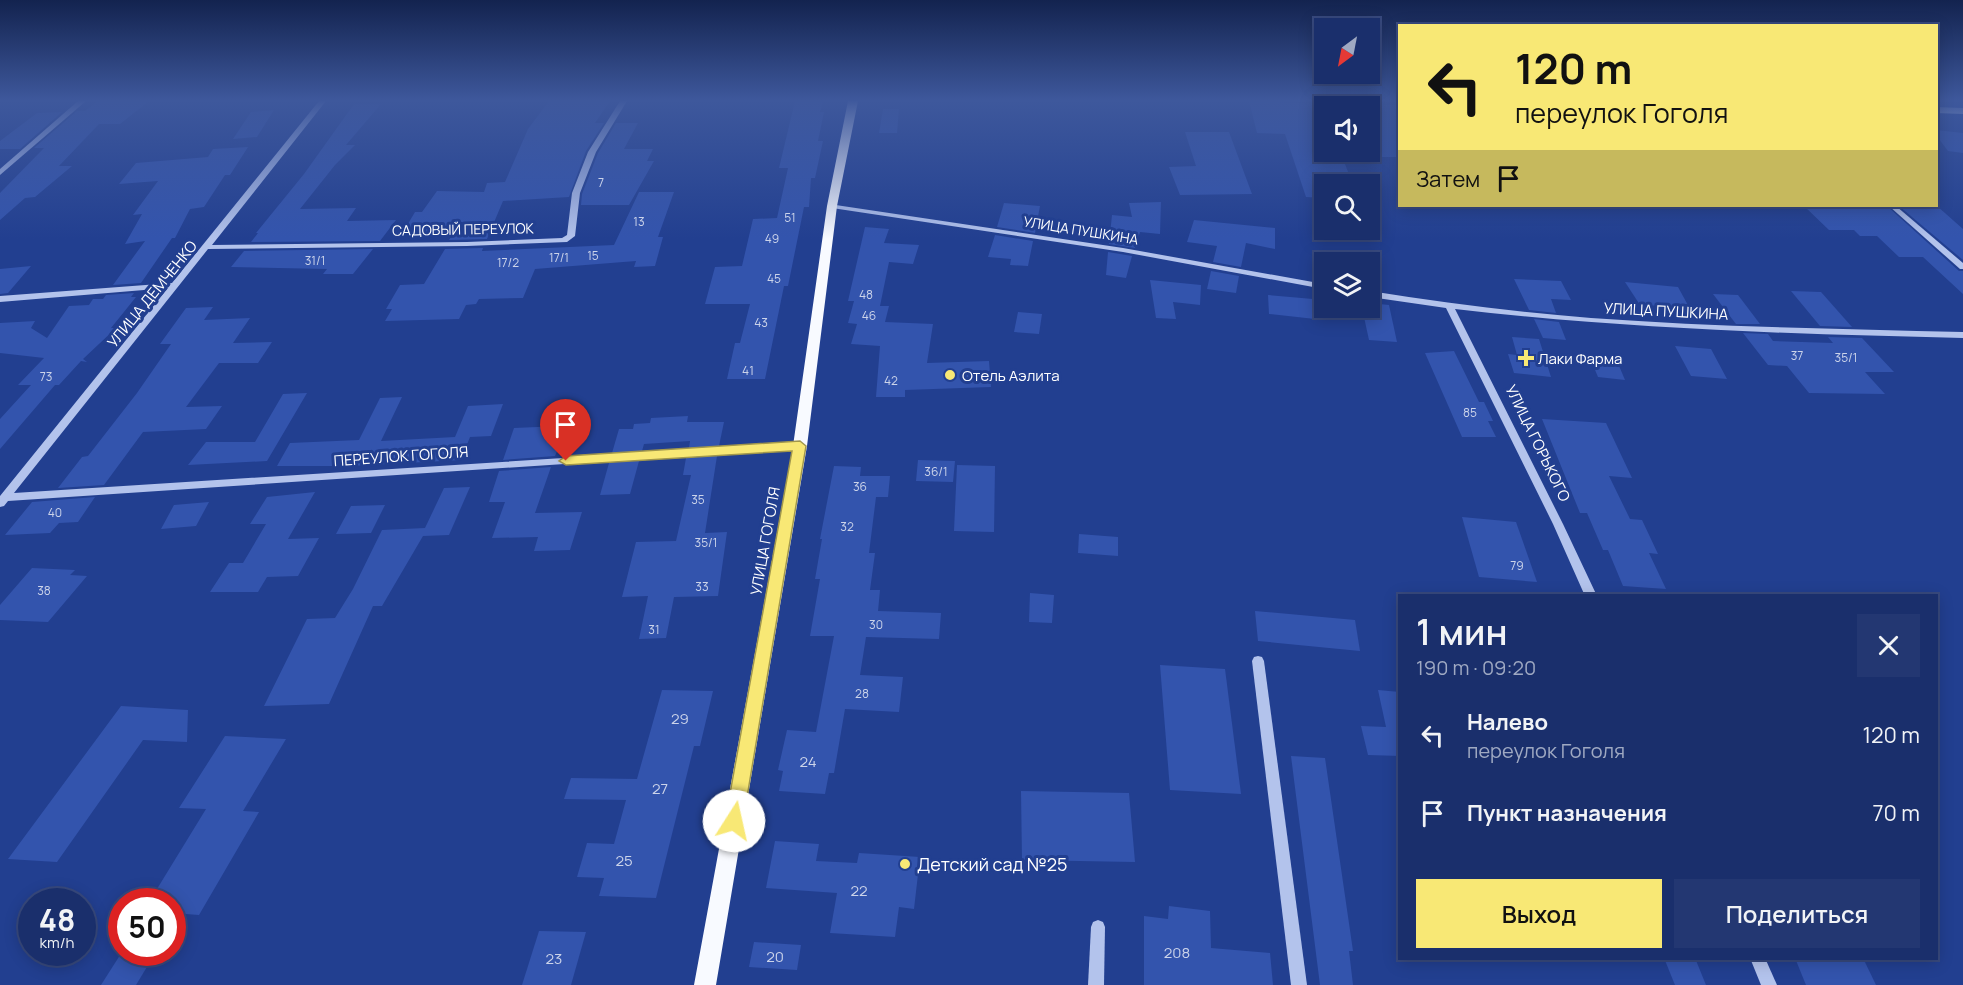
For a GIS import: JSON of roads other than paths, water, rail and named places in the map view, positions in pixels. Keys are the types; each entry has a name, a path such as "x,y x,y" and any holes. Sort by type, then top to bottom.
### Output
{"main road":[{"name":"УЛИЦА ГОГОЛЯ","path":"705,985 800,446 832,206 843,147"}],"street":[{"path":"0,173 30,147"},
{"name":"УЛИЦА ДЕМЧЕНКО","path":"3,500 287,147"},
{"name":"САДОВЫЙ ПЕРЕУЛОК","path":"208,247 467,244 564,240 571,236 576,193 595,147"},
{"name":"УЛИЦА ПУШКИНА","path":"832,206 1123,250 1314,285"},
{"path":"1893,207 1963,267"},
{"path":"0,298 176,285"},
{"name":"УЛИЦА ПУШКИНА","path":"1380,296 1450,308 1658,326 1963,335"},
{"name":"УЛИЦА ГОРЬКОГО","path":"1450,308 1558,524 1590,594"},
{"name":"ПЕРЕУЛОК ГОГОЛЯ","path":"3,500 800,446"},
{"path":"1258,661 1299,985"},
{"path":"1096,985 1098,927"},
{"path":"1758,960 1770,985"}],"place":[{"name":"Лаки Фарма","path":"1526,358"},
{"name":"Отель Аэлита","path":"950,375"},
{"name":"Детский сад №25","path":"905,864"}]}
